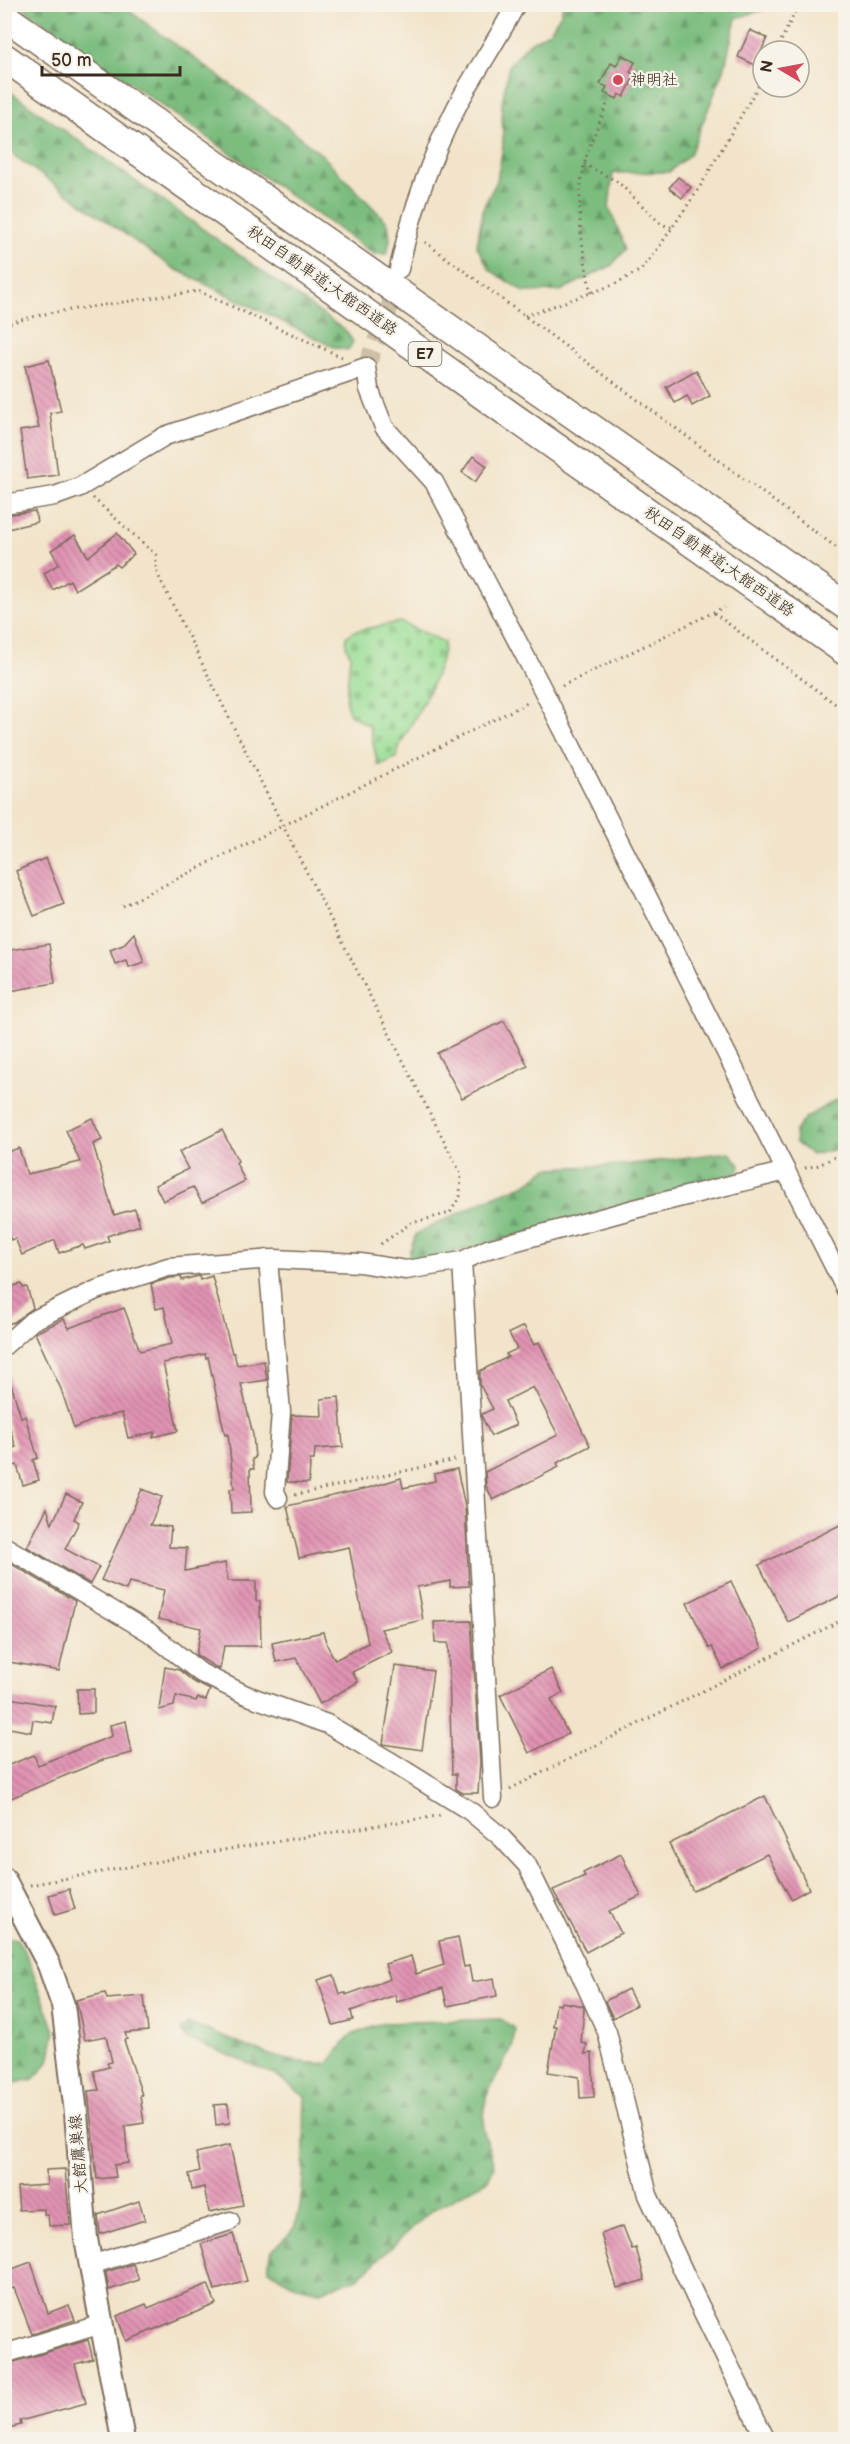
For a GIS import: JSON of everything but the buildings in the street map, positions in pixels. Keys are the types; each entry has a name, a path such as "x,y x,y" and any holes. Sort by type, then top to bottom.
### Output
{"highway":[{"name":"E7","path":"4,16 846,606"},
{"name":"秋田自動車道;大館西道路","path":"4,57 846,652"}],"main road":[{"name":"大館鷹巣線","path":"7,1884 50,1965 63,2005 76,2113 86,2239 123,2439"}],"street":[{"path":"399,269 408,230 429,167 456,108 516,4"},
{"path":"4,504 55,496 80,487 165,436 366,368 369,389 384,427 434,482 545,694 846,1290"},
{"path":"4,1346 32,1321 107,1287 168,1267 268,1259 373,1265 406,1270 462,1261 500,1246 786,1171"},
{"path":"268,1259 281,1412 275,1492 278,1498"},
{"path":"462,1261 493,1798"},
{"path":"4,1546 149,1632 201,1673 246,1695 327,1724 470,1811 501,1837 527,1865 607,2032 648,2195 694,2296 766,2439"},
{"path":"91,2265 230,2221"},
{"path":"4,2354 102,2324"}],"path":[{"path":"782,39 799,4"},
{"path":"525,316 613,285 641,270 698,190 751,99"},
{"path":"591,293 582,247 579,217 580,187 585,164 608,102"},
{"path":"585,164 618,182 660,223 673,227"},
{"path":"408,230 837,548 846,544"},
{"path":"4,324 49,313 198,291 366,368"},
{"path":"80,487 156,555 156,572 461,1174 460,1196 450,1213 411,1223 381,1244 373,1265"},
{"path":"123,906 545,694 724,608"},
{"path":"714,613 846,712"},
{"path":"786,1171 819,1165 846,1151"},
{"path":"278,1498 473,1456"},
{"path":"493,1798 530,1777 846,1618"},
{"path":"7,1884 470,1811"}],"green space":[{"path":"19,5 121,5 279,120 322,155 388,223 390,239 387,254 374,254"},
{"path":"563,5 780,5 736,18 724,70 690,154 669,172 613,173 609,207 626,249 611,266 560,291 524,292 490,270 477,246 483,208 497,181 503,146 502,103 509,65 528,44 550,31 561,14"},
{"path":"5,88 347,332 353,342 348,350 336,348 173,268 5,149"},
{"path":"400,622 444,642 442,656 433,683 399,747 397,757 378,766 370,727 350,714 346,703 350,655 346,637 355,631"},
{"path":"845,1094 845,1143 833,1150 812,1155 796,1143 795,1131 805,1118"},
{"path":"729,1152 740,1165 738,1174 474,1248 413,1261 409,1253 416,1234 488,1199 526,1184 548,1168 625,1165"},
{"path":"5,1937 17,1939 28,1958 55,2031 49,2062 33,2079 5,2085"},
{"path":"501,2019 515,2029 512,2047 486,2097 483,2129 494,2166 488,2180 432,2210 358,2278 320,2291 293,2285 269,2270 270,2254 289,2235 297,2218 304,2166 305,2097 276,2075 186,2038 181,2031 188,2024 278,2057 294,2061 328,2063 351,2035 384,2023"}],"tunnel":[{"path":"366,367 390,306 396,282"}],"place":[{"name":"神明社","path":"618,80"}]}
